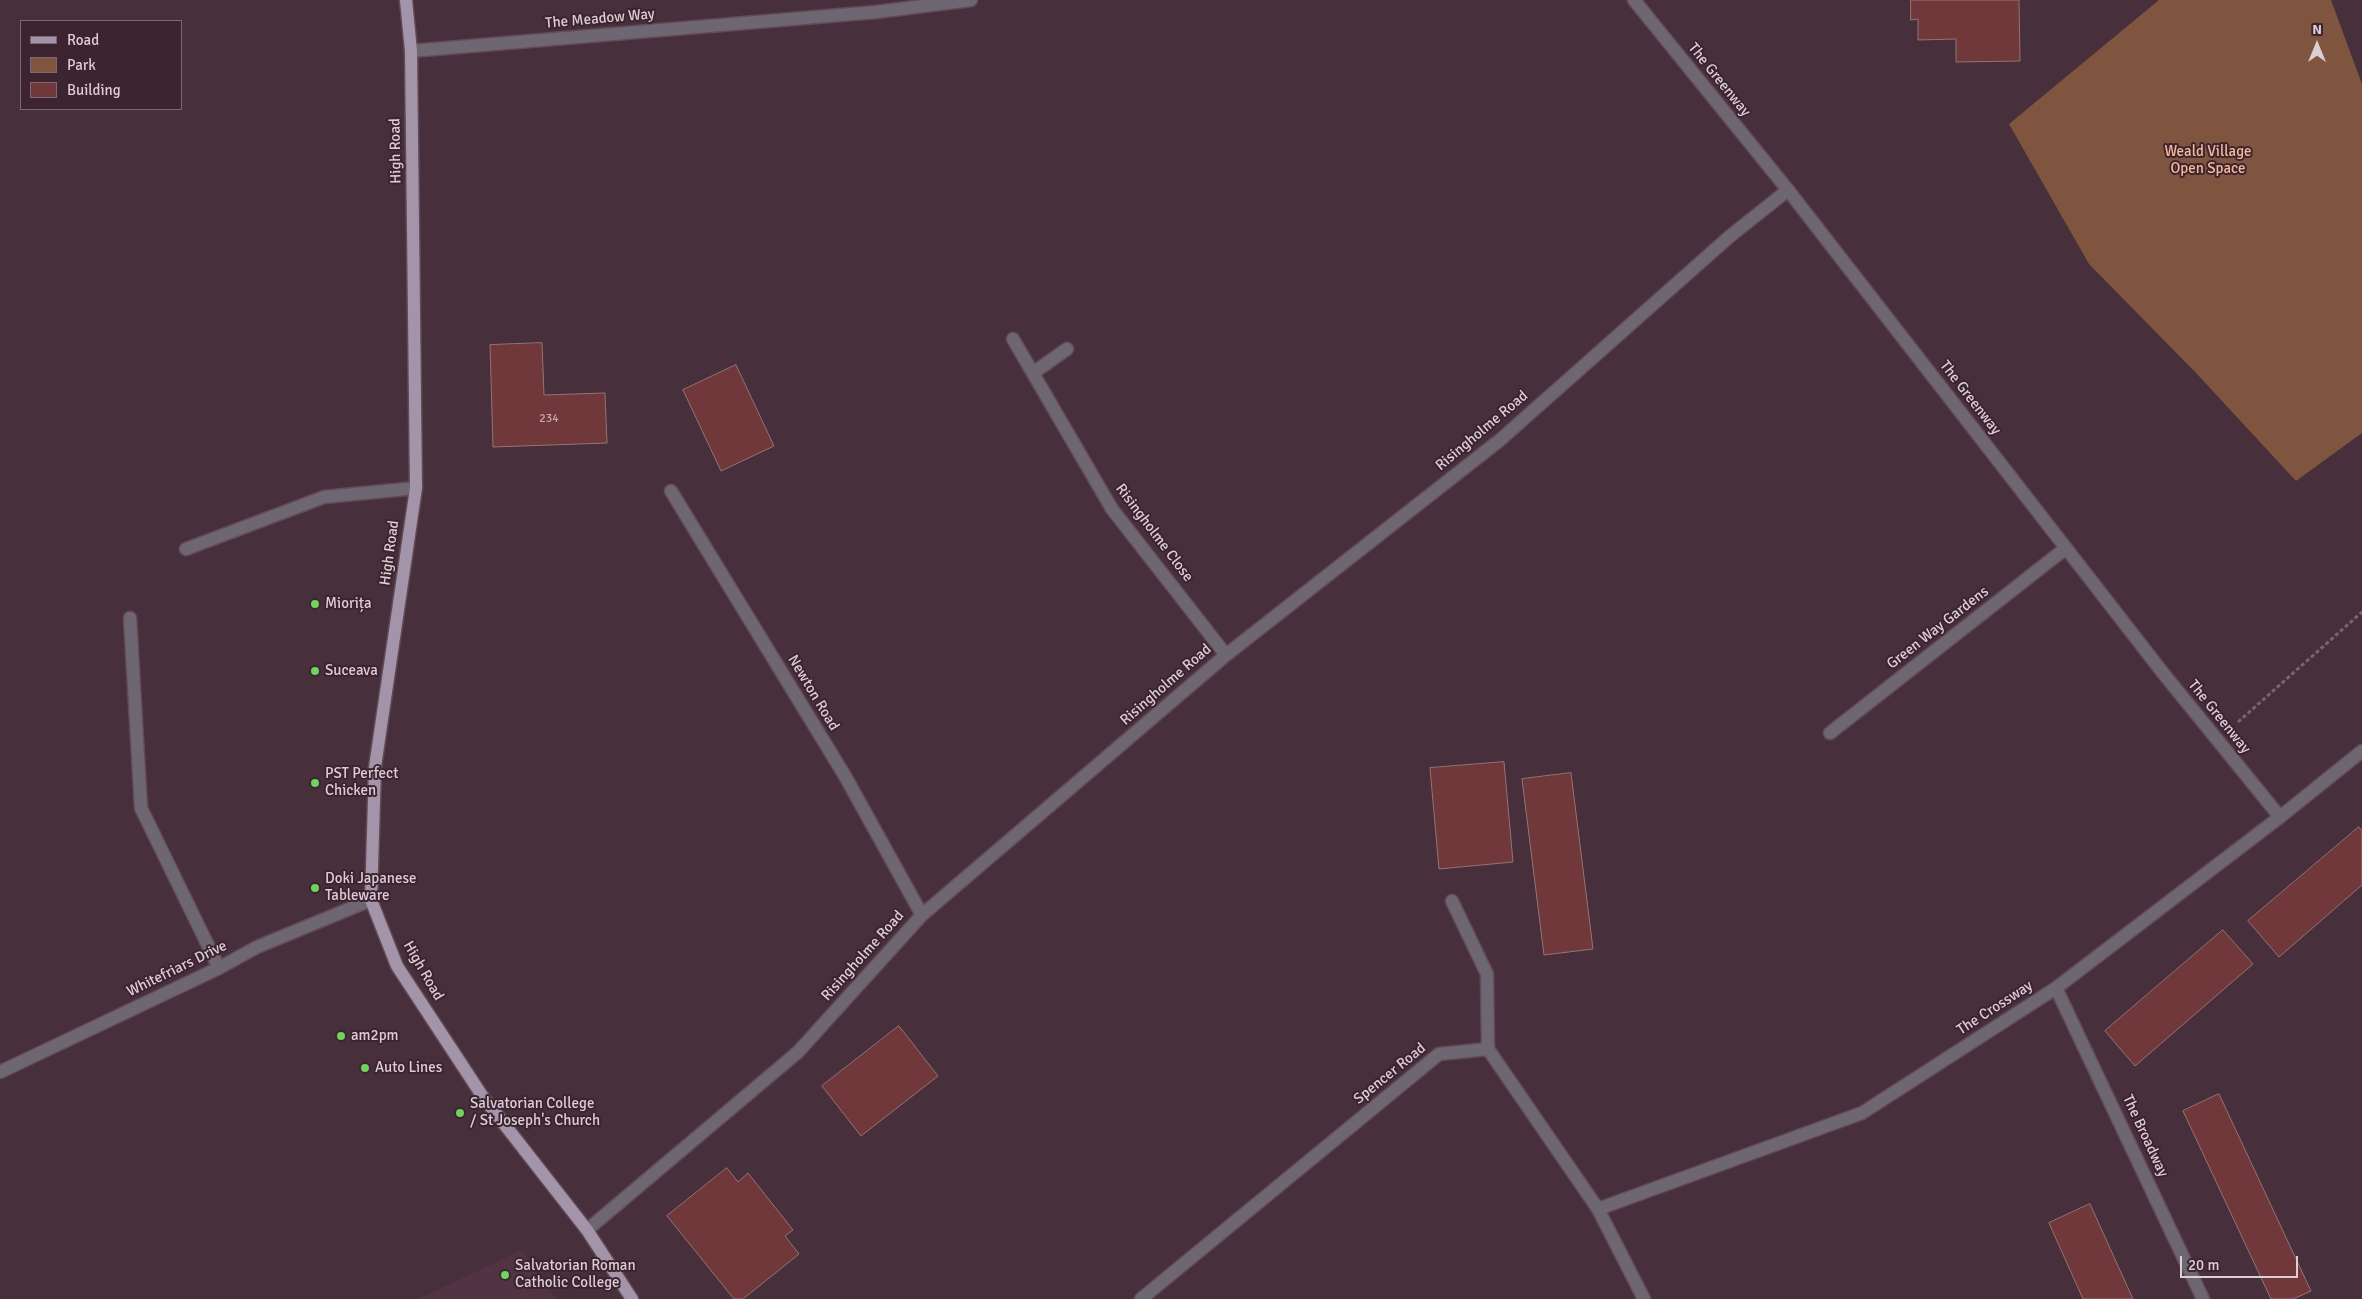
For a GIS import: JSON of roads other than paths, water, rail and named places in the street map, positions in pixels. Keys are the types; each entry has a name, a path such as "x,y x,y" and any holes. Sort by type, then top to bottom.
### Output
{"main road":[{"name":"High Road","path":"406,0 410,51 416,488 375,767 371,900 398,966 483,1097 587,1230 632,1299"}],"street":[{"name":"The Meadow Way","path":"410,51 875,6 971,0"},
{"name":"The Greenway","path":"1634,0 1788,190 2217,741 2280,817"},
{"name":"Risingholme Road","path":"587,1230 798,1052 922,915 1226,655 1500,440 1728,237 1788,190"},
{"name":"Risingholme Close","path":"1013,339 1112,509 1226,655"},
{"path":"1033,373 1067,349"},
{"path":"186,549 324,497 416,488"},
{"name":"Newton Road","path":"672,491 845,776 922,915"},
{"name":"Green Way Gardens","path":"1830,733 2066,548"},
{"path":"130,618 141,808 220,968"},
{"name":"The Crossway","path":"1598,1210 1862,1113 2056,988 2280,817 2362,751"},
{"name":"Whitefriars Drive","path":"0,1072 220,968 257,947 371,900"},
{"path":"1452,901 1487,974 1488,1050 1598,1210 1644,1299"},
{"name":"The Broadway","path":"2056,988 2203,1299"},
{"name":"Spencer Road","path":"1141,1299 1439,1054 1488,1050"}],"place":[{"name":"Miorița","path":"315,604"},
{"name":"Suceava","path":"315,671"},
{"name":"PST Perfect Chicken","path":"315,783"},
{"name":"Doki Japanese Tableware","path":"315,888"},
{"name":"am2pm","path":"341,1036"},
{"name":"Auto Lines","path":"365,1068"},
{"name":"Salvatorian College / St Joseph's Church","path":"460,1113"},
{"name":"Salvatorian Roman Catholic College","path":"505,1275"}],"park label":[{"name":"Weald Village Open Space","path":"2208,160"}]}
